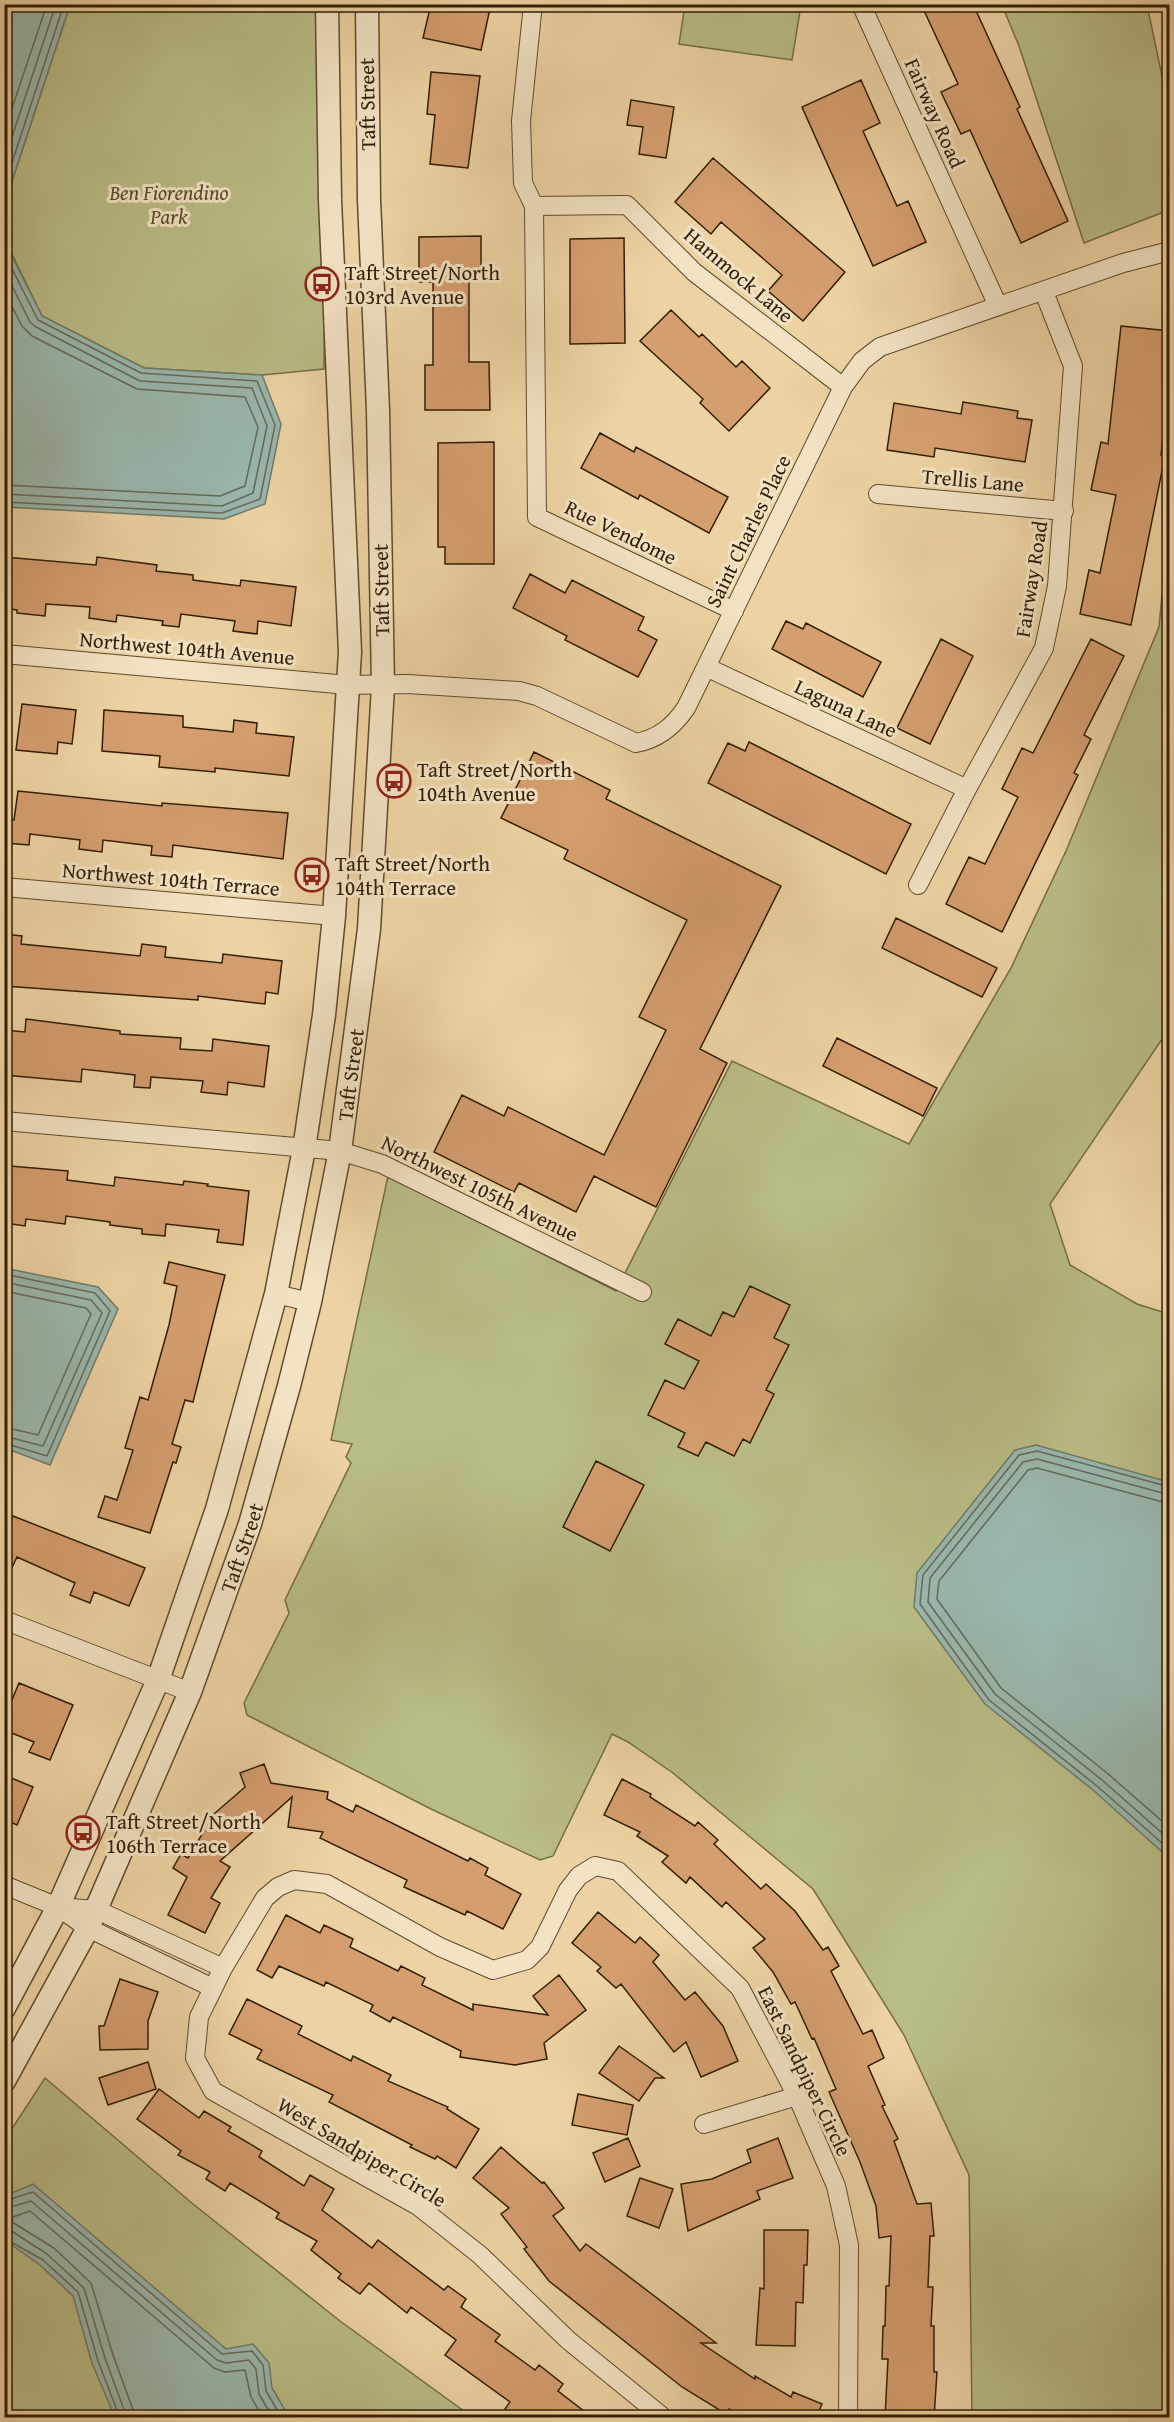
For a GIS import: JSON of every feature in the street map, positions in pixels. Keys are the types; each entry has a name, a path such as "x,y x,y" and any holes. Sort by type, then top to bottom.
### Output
{"street":[{"name":"Taft Street","path":"4,2008 58,1907 158,1680 217,1509 276,1294 304,1149 324,1016 334,916 366,685 350,652 330,200 327,4"},
{"name":"Taft Street","path":"4,2082 92,1919 190,1692 249,1524 290,1386 310,1302 340,1151 369,929 366,685 378,410 369,199 367,4"},
{"path":"533,4 521,122 523,183 534,206"},
{"name":"Fairway Road","path":"861,4 998,306"},
{"name":"Hammock Lane","path":"534,206 627,205 694,272 843,387"},
{"name":"Rue Vendome","path":"534,206 534,429 537,517 734,611"},
{"name":"Saint Charles Place","path":"366,685 494,687 519,691 537,696 636,743 652,740 678,719 734,611 843,387 862,361 880,347 1123,263 1170,251"},
{"name":"Fairway Road","path":"918,885 1044,648 1057,586 1073,366 1044,292"},
{"name":"Trellis Lane","path":"878,494 1064,511"},
{"name":"Northwest 104th Avenue","path":"4,654 366,685"},
{"name":"Laguna Lane","path":"705,667 967,789"},
{"name":"Northwest 104th Terrace","path":"4,887 334,916"},
{"name":"Northwest 105th Avenue","path":"4,1120 340,1151 382,1164 642,1292"},
{"path":"276,1294 310,1302"},
{"path":"4,1620 190,1692"},
{"name":"East Sandpiper Circle","path":"223,1968 265,1898 278,1887 294,1880 327,1884 440,1947 493,1970 527,1960 540,1947 568,1890 579,1876 595,1866 618,1871 740,1988 797,2096 836,2186 846,2221 849,2245 848,2418"},
{"path":"4,1885 223,1968"},
{"path":"92,1919 213,1988"},
{"name":"West Sandpiper Circle","path":"223,1968 199,2017 195,2058 213,2091 418,2206 480,2255 568,2340 664,2418"},
{"path":"704,2124 797,2096"}],"green space":[{"name":"Ben Fiorendino Park","path":"70,5 327,5 324,369 262,375 144,368 42,316 5,240 5,217 12,181"},
{"path":"685,5 801,5 792,60 679,44"},
{"path":"1002,5 1147,5 1169,109 1169,210 1084,243 1019,46"},
{"path":"1169,519 1169,1029 1050,1204 1070,1265 1137,1304 1169,1314 1169,2417 972,2417 969,2175 904,2035 813,1889 673,1773 628,1742 612,1734 553,1856 540,1860 431,1809 247,1715 244,1703 289,1613 285,1600 351,1463 346,1457 352,1444 331,1440 388,1176 616,1291 732,1061 909,1144 1011,968 1066,851 1159,627"},
{"path":"45,2078 193,2204 340,2321 472,2417 5,2417 4,2141"}],"water":[{"path":"5,4 70,5 12,181 5,217"},
{"path":"4,240 42,316 144,368 262,375 281,424 265,504 224,519 5,507"},
{"path":"4,1268 98,1287 118,1309 50,1465 5,1448"},
{"path":"1036,1445 1169,1482 1169,1858 1093,1790 985,1704 914,1607 917,1573 1015,1450"},
{"path":"33,2184 226,2349 253,2344 269,2363 272,2388 289,2417 117,2418 92,2363 73,2296 40,2265 5,2240 5,2196"}],"building":[{"path":"431,4 491,4 481,50 423,38"},
{"path":"921,4 973,4 1020,107 1017,109 1068,221 1021,243 970,130 961,134 941,92 958,84"},
{"path":"431,72 480,76 468,168 430,164 435,115 427,114"},
{"path":"861,80 880,123 863,131 897,206 908,201 926,242 873,266 802,107"},
{"path":"631,100 674,107 666,158 639,154 643,127 627,125"},
{"path":"713,158 845,272 803,321 768,291 782,275 721,222 711,234 675,202"},
{"path":"481,236 481,279 469,279 469,362 489,362 490,410 425,410 425,365 433,365 433,282 419,282 419,237"},
{"path":"624,238 625,343 570,344 570,239"},
{"path":"671,310 699,337 702,334 736,367 742,361 770,388 729,431 700,403 703,399 640,341"},
{"path":"1121,326 1170,331 1170,374 1161,455 1165,456 1131,625 1080,614 1089,570 1100,573 1116,495 1091,490 1101,442 1108,444"},
{"path":"963,402 1018,411 1017,418 1032,420 1025,462 935,448 934,457 887,450 894,403 961,414"},
{"path":"600,433 634,452 636,447 728,497 709,533 640,495 638,499 581,468"},
{"path":"494,442 494,564 445,564 445,547 438,547 438,443"},
{"path":"4,557 96,565 97,557 157,565 156,571 193,575 193,580 240,586 241,580 296,587 291,626 258,621 257,634 233,631 235,621 181,614 179,627 162,625 163,621 117,615 116,622 89,618 90,607 46,604 45,616 17,613 17,610 4,608"},
{"path":"530,574 565,593 572,580 644,617 638,630 657,640 638,677 565,640 567,636 513,608"},
{"path":"786,621 803,629 806,623 881,662 863,697 772,649"},
{"path":"941,639 973,656 930,744 897,728"},
{"path":"1091,639 1124,656 1084,735 1091,739 1074,773 1078,775 1002,932 946,904 969,857 985,864 1018,797 1002,789 1022,748 1033,753"},
{"path":"22,704 76,710 72,744 58,742 57,754 16,750"},
{"path":"104,710 183,716 183,727 233,732 234,720 257,723 256,733 294,737 289,776 215,768 215,772 159,767 160,756 102,751"},
{"path":"749,742 911,824 886,874 708,783 728,743 745,751"},
{"path":"534,752 610,790 606,799 781,886 700,1049 727,1063 656,1207 594,1176 576,1212 519,1183 514,1192 434,1152 462,1095 504,1116 508,1107 604,1155 666,1030 639,1017 687,920 564,859 568,850 501,818"},
{"path":"18,791 162,806 162,803 288,813 283,859 173,845 172,857 151,855 152,846 103,840 102,852 79,849 80,840 30,834 29,845 5,843 8,820 14,820"},
{"path":"896,918 997,968 982,997 882,948"},
{"path":"4,934 22,936 21,944 140,956 142,944 166,947 165,957 222,963 223,954 282,961 278,994 266,992 265,1004 198,996 198,1000 4,986"},
{"path":"26,1019 120,1031 120,1034 181,1038 180,1049 212,1051 213,1039 269,1046 264,1087 228,1082 227,1095 201,1092 203,1081 151,1077 150,1088 134,1087 135,1075 82,1069 81,1082 4,1075 4,1030 25,1032"},
{"path":"837,1038 937,1088 923,1116 823,1066"},
{"path":"10,1166 68,1171 67,1180 114,1186 115,1177 183,1185 184,1181 249,1191 243,1245 217,1242 219,1230 166,1224 165,1236 142,1234 142,1229 110,1225 110,1222 66,1216 65,1224 26,1219 25,1226 5,1223 4,1175 9,1175"},
{"path":"169,1262 225,1275 193,1402 185,1400 172,1444 181,1447 176,1463 173,1462 150,1533 98,1517 105,1496 117,1500 133,1450 125,1448 140,1397 148,1400 169,1325 177,1286 164,1283"},
{"path":"750,1286 790,1305 774,1338 789,1345 766,1390 774,1394 750,1443 743,1439 734,1456 706,1442 698,1456 678,1447 685,1433 648,1415 665,1380 684,1389 699,1361 665,1344 678,1319 711,1336 723,1312 734,1317"},
{"path":"596,1461 644,1485 610,1551 563,1527"},
{"path":"13,1516 145,1568 129,1606 94,1592 90,1603 70,1595 75,1583 17,1557 4,1585 4,1536"},
{"path":"19,1683 73,1705 50,1760 29,1752 34,1742 4,1730 4,1719"},
{"path":"264,1764 271,1783 328,1792 327,1799 353,1812 356,1805 468,1861 470,1858 488,1868 485,1875 521,1894 503,1929 467,1911 465,1915 404,1887 407,1880 320,1838 323,1832 288,1827 292,1797 220,1861 230,1867 211,1898 220,1903 205,1933 168,1915 187,1877 173,1868 181,1854 188,1858 204,1831 200,1826 245,1787 240,1773"},
{"path":"4,1775 33,1787 17,1825 4,1819"},
{"path":"622,1779 651,1794 650,1797 695,1826 698,1822 718,1840 714,1844 761,1889 766,1884 795,1911 823,1950 828,1947 839,1966 831,1971 863,2034 872,2030 884,2058 868,2066 885,2105 882,2106 898,2139 894,2141 917,2204 931,2203 934,2236 930,2236 928,2287 933,2287 931,2326 934,2326 934,2372 937,2372 934,2418 885,2418 888,2359 882,2359 883,2326 885,2326 886,2286 889,2286 891,2236 879,2238 876,2206 860,2162 829,2092 836,2089 814,2038 812,2039 795,2002 791,2004 773,1972 753,1948 765,1939 726,1902 722,1907 690,1877 686,1883 662,1862 668,1856 637,1836 640,1832 604,1815"},
{"path":"598,1912 635,1943 640,1937 659,1955 653,1962 685,2000 695,1992 723,2026 738,2061 701,2077 686,2042 674,2052 621,1984 616,1988 597,1971 601,1967 572,1943"},
{"path":"286,1915 320,1933 324,1925 353,1939 350,1947 398,1971 401,1966 425,1978 422,1985 473,2010 473,2004 548,2015 533,1996 559,1975 586,2010 544,2043 547,2059 515,2065 460,2057 461,2051 393,2017 390,2022 370,2011 373,2005 326,1982 324,1986 279,1966 272,1978 257,1970"},
{"path":"120,1979 158,1992 148,2021 148,2049 100,2050 99,2026 104,2026"},
{"path":"247,1999 302,2026 298,2034 351,2061 353,2056 391,2075 388,2081 448,2107 447,2109 479,2129 456,2168 437,2156 435,2159 410,2147 412,2145 329,2102 333,2095 257,2059 262,2050 229,2034"},
{"path":"619,2046 664,2078 655,2078 639,2101 599,2073"},
{"path":"148,2062 156,2089 108,2105 99,2078"},
{"path":"159,2089 199,2118 204,2111 231,2127 228,2131 262,2151 259,2157 304,2186 310,2175 334,2189 322,2210 372,2248 378,2240 444,2290 448,2286 466,2299 461,2307 500,2335 495,2341 535,2370 539,2365 563,2384 558,2391 593,2418 517,2418 505,2409 510,2402 445,2355 456,2340 411,2307 407,2313 369,2283 360,2294 338,2278 341,2274 311,2250 317,2241 276,2218 279,2213 230,2183 225,2191 206,2179 210,2172 178,2155 181,2151 137,2119"},
{"path":"578,2094 633,2105 627,2135 572,2125"},
{"path":"628,2138 640,2166 605,2182 593,2153"},
{"path":"778,2138 793,2178 757,2191 760,2199 688,2231 681,2184 712,2179 751,2162 747,2150"},
{"path":"501,2147 542,2183 544,2182 564,2208 553,2216 580,2251 586,2244 716,2343 701,2343 755,2379 755,2376 791,2397 793,2392 822,2404 816,2418 744,2418 729,2409 726,2414 682,2387 549,2281 524,2249 527,2247 501,2214 509,2208 473,2178"},
{"path":"640,2178 673,2189 659,2228 627,2216"},
{"path":"764,2230 808,2230 803,2303 796,2302 795,2346 756,2345 760,2288 764,2289"}],"place":[{"name":"Taft Street/North 103rd Avenue","path":"322,284"},
{"name":"Taft Street/North 104th Avenue","path":"394,781"},
{"name":"Taft Street/North 104th Terrace","path":"312,875"},
{"name":"Taft Street/North 106th Terrace","path":"83,1833"}]}
